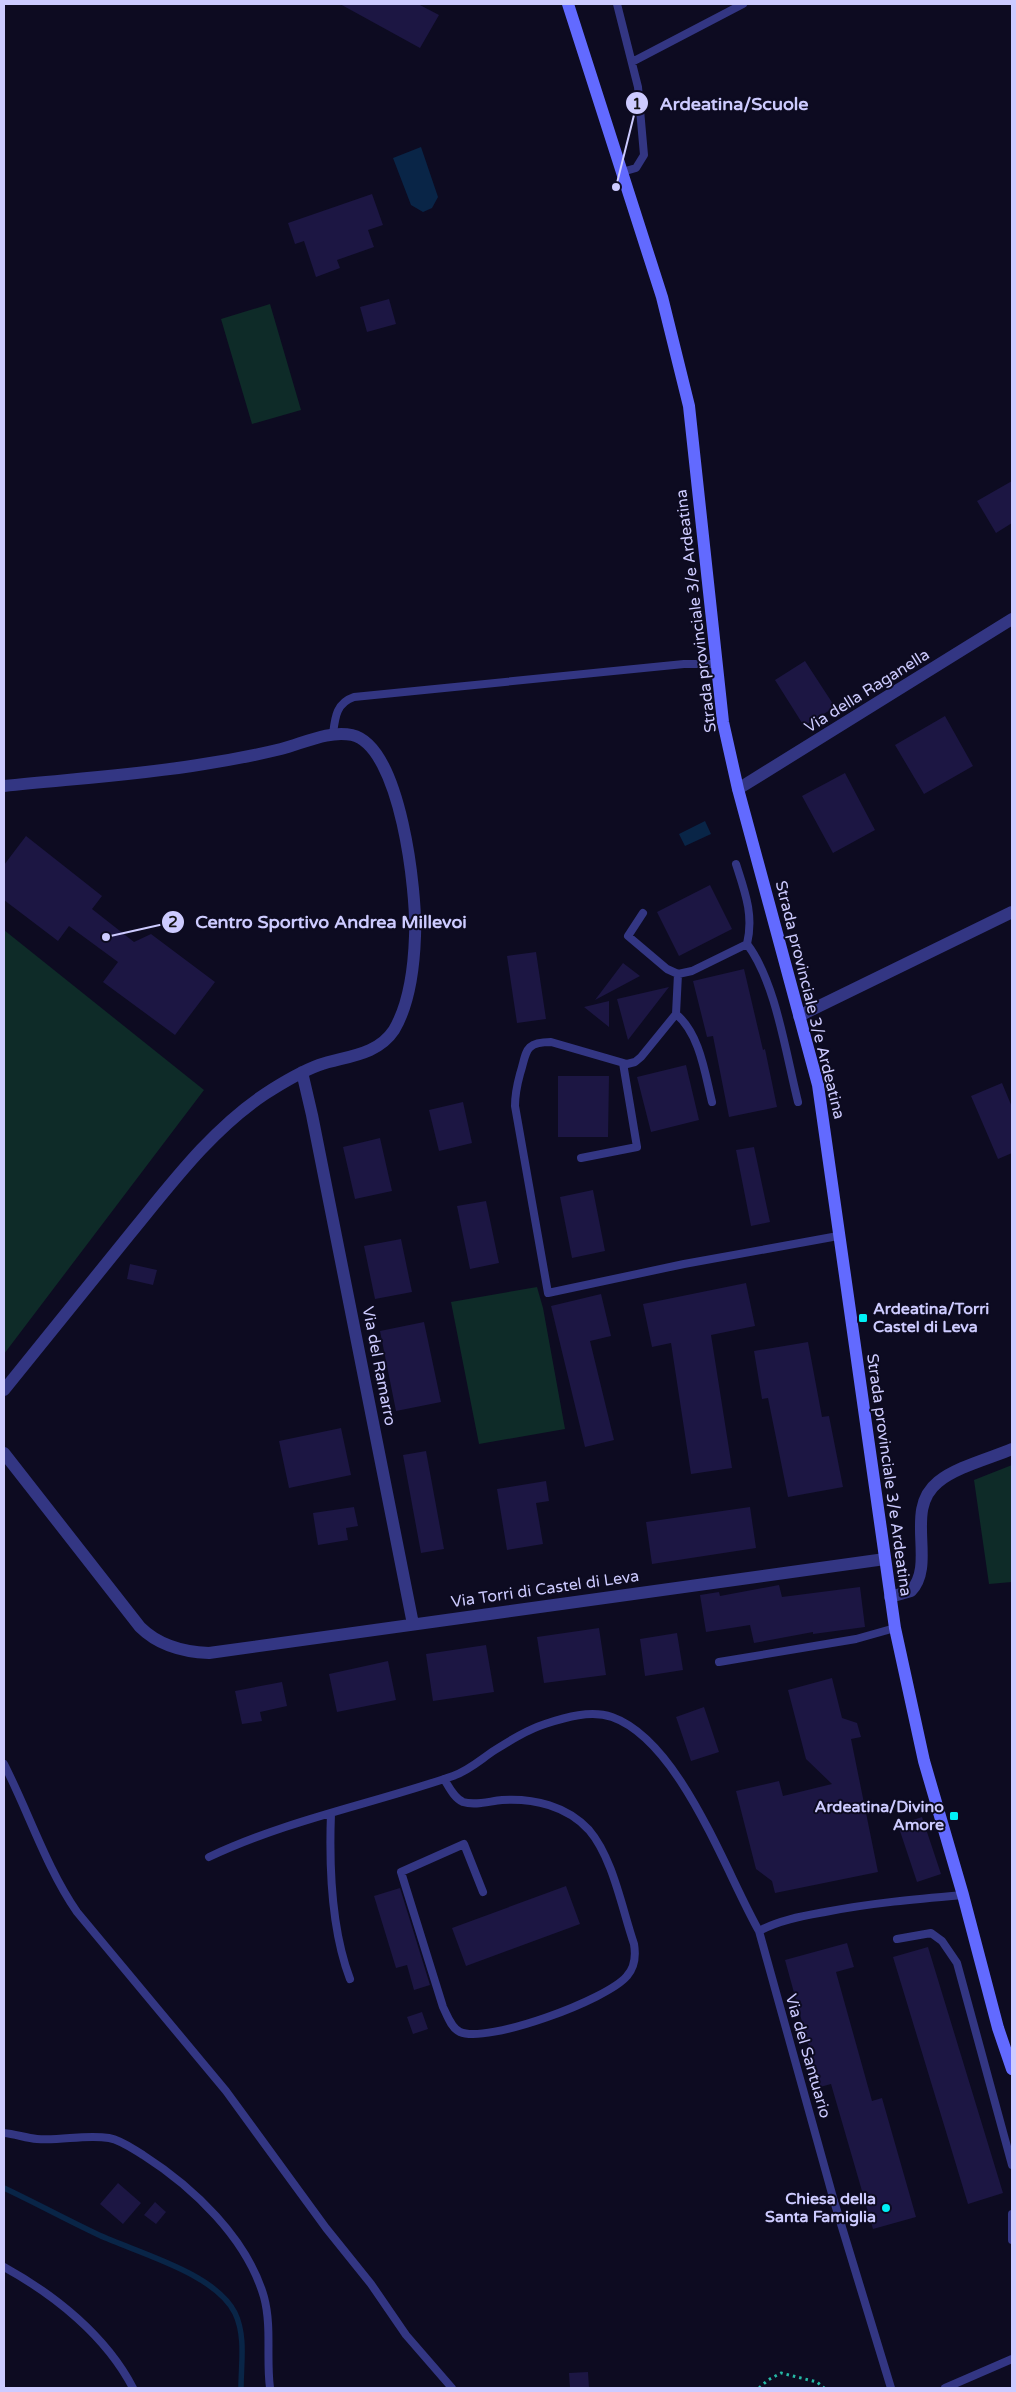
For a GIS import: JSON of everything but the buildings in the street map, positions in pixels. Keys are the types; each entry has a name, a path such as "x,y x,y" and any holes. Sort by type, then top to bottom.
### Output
{"main road":[{"name":"Strada provinciale 3/e Ardeatina","path":"568,4 662,298 689,406 716,664 724,722 738,789 818,1085 895,1628 924,1761 963,1895 998,2028 1012,2069"}],"street":[{"name":"Via della Raganella","path":"738,789 1012,619"},
{"path":"4,786 201,765 257,754 333,734 357,737 371,745 380,760 394,795 405,836 413,881 416,932 413,963 402,1015 387,1038 363,1053 302,1072 263,1095 234,1118 186,1165 4,1390"},
{"path":"799,1016 1012,912"},
{"name":"Via del Ramarro","path":"302,1072 413,1624"},
{"path":"890,1597 911,1591 918,1580 922,1512 926,1498 934,1485 951,1474 1012,1449"},
{"name":"Via Torri di Castel di Leva","path":"4,1453 146,1634 172,1647 209,1653 885,1559"}],"lane":[{"path":"617,4 638,87 644,155 636,168 622,172"},
{"path":"632,62 743,4"},
{"path":"333,734 334,719 339,707 354,697 684,664 716,664"},
{"path":"736,864 750,908 751,925 747,944 758,961 767,981 798,1102"},
{"path":"643,913 628,936 667,969 678,974 692,971 747,944"},
{"path":"678,974 676,1014 635,1062 623,1062 551,1042 534,1044 523,1057 515,1091 515,1106 548,1292 684,1264 838,1236"},
{"path":"676,1014 687,1026 695,1044 712,1102"},
{"path":"581,1158 637,1147 623,1062"},
{"path":"681,1256 684,1264"},
{"path":"719,1662 856,1638 895,1628"},
{"name":"Via del Santuario","path":"210,1857 244,1840 464,1772 514,1739 545,1724 582,1715 596,1714 611,1716 636,1730 655,1747 681,1782 759,1931 834,2201 891,2388"},
{"path":"4,1764 64,1894 226,2090 326,2228 372,2284 406,2335 452,2388"},
{"path":"444,1779 452,1792 462,1801 476,1803 510,1800 534,1802 555,1806 578,1819 595,1838 608,1865 634,1944 635,1953 632,1970 611,1990 568,2010 513,2027 473,2034 461,2032 452,2024 443,2007 401,1872 464,1844 483,1892"},
{"path":"331,1813 332,1875 338,1940 350,1978"},
{"path":"759,1931 769,1925 793,1918 875,1903 963,1895"},
{"path":"897,1939 930,1933 942,1941 957,1963 1012,2165"},
{"path":"4,2133 38,2139 81,2136 111,2138 132,2148 159,2165 187,2188 231,2236 259,2285 265,2303 268,2330 270,2388"},
{"path":"1012,2214 1012,2240"},
{"path":"4,2267 71,2312 100,2341 134,2388"},
{"path":"945,2388 1012,2359"}],"path":[{"path":"759,2388 768,2380 781,2373 817,2382 824,2388"}],"green space":[{"path":"270,304 301,410 252,424 221,319"},
{"path":"4,930 204,1090 4,1354"},
{"path":"537,1287 543,1308 565,1429 479,1444 451,1302"},
{"path":"1012,1465 1012,1582 989,1584 974,1480"}],"water":[{"path":"421,147 438,197 432,208 423,212 411,205 393,158"},
{"path":"705,821 711,834 685,846 679,834"}],"waterway":[{"path":"4,2188 99,2235 174,2266 211,2286 225,2299 235,2313 241,2331 241,2388"}],"place":[{"name":"Ardeatina/Scuole","path":"616,187"},
{"name":"Centro Sportivo Andrea Millevoi","path":"106,937"},
{"name":"Ardeatina/Torri Castel di Leva","path":"863,1318"},
{"name":"Ardeatina/Divino Amore","path":"954,1816"},
{"name":"Chiesa della Santa Famiglia","path":"886,2208"}]}
